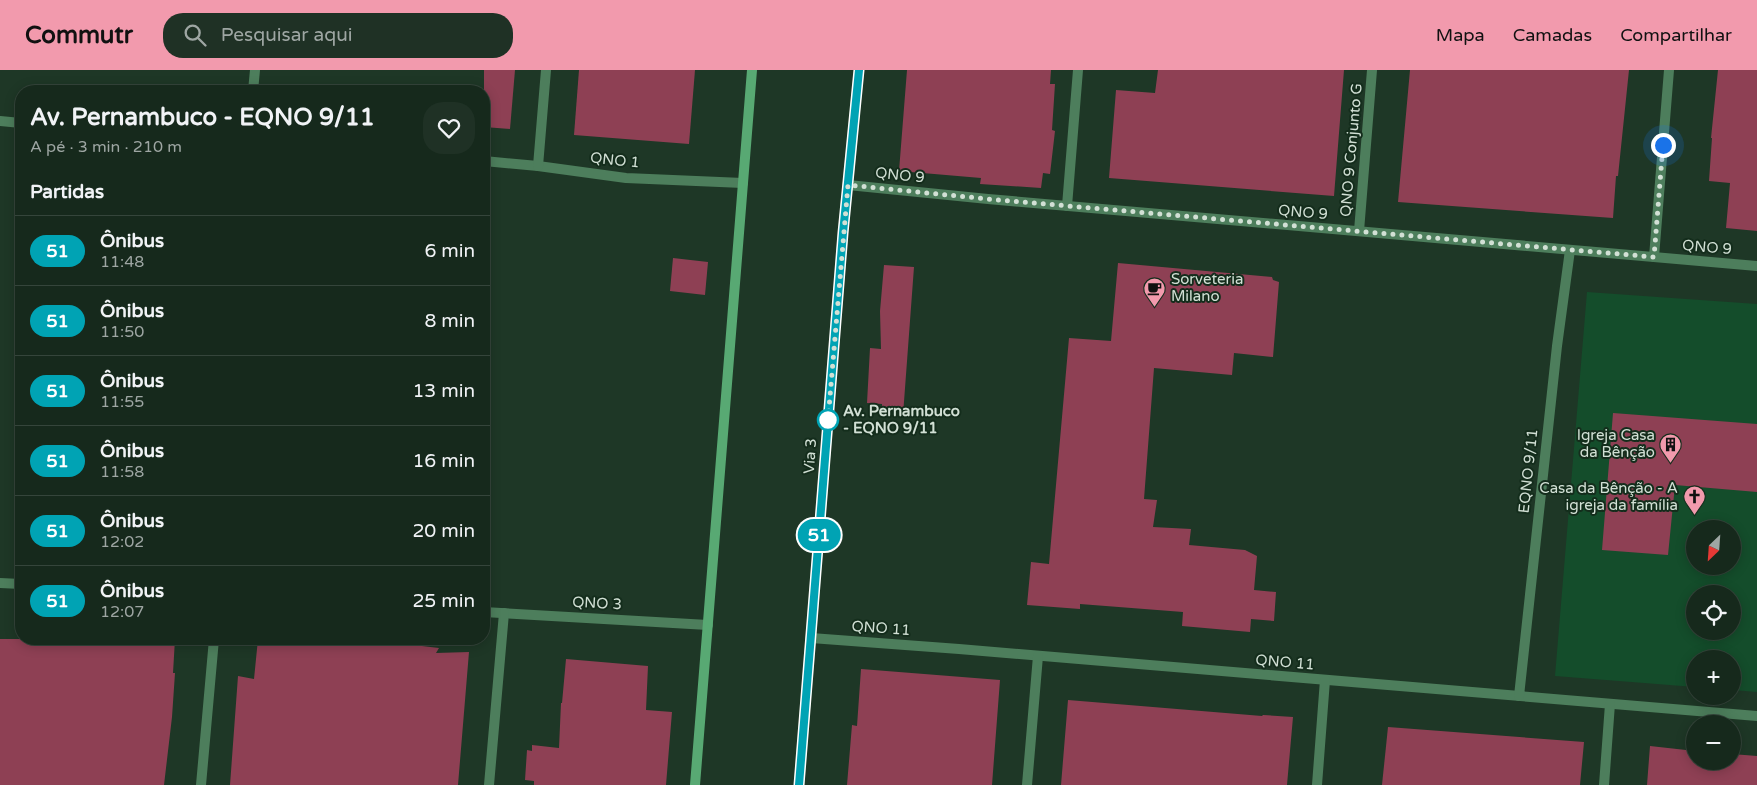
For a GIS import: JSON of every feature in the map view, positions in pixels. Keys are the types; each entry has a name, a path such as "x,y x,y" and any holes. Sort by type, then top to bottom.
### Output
{"main road":[{"path":"695,785 752,70"},
{"name":"Via 3","path":"799,785 859,70"}],"street":[{"path":"254,85 255,70"},
{"path":"538,166 546,70"},
{"path":"1067,206 1078,70"},
{"name":"QNO 9 Conjunto G","path":"1359,232 1372,70"},
{"path":"1654,257 1669,70"},
{"path":"0,122 15,123"},
{"name":"QNO 1","path":"490,162 538,166 626,178 743,183"},
{"name":"QNO 9","path":"848,185 1757,266"},
{"name":"EQNO 9/11","path":"1519,696 1557,346 1570,250"},
{"path":"0,583 15,584"},
{"name":"QNO 3","path":"490,612 708,625"},
{"path":"490,785 504,613"},
{"name":"QNO 11","path":"811,638 1757,716"},
{"path":"201,785 213,645"},
{"path":"1027,785 1038,656"},
{"path":"1317,785 1325,680"},
{"path":"1604,785 1610,704"}],"green space":[{"path":"1587,292 1757,304 1757,692 1741,691 1741,650 1686,650 1686,686 1555,676"}],"building":[{"path":"484,70 515,70 510,129 490,127 490,85 484,85"},
{"path":"579,70 695,70 689,144 574,135"},
{"path":"907,70 1051,70 1050,84 1055,84 1052,130 1055,131 1050,174 1043,173 1041,188 980,184 981,178 899,171"},
{"path":"1158,70 1344,70 1334,196 1109,178 1116,90 1155,93"},
{"path":"1410,70 1629,70 1618,176 1616,176 1613,218 1398,202"},
{"path":"1718,70 1757,70 1757,231 1726,228 1730,183 1709,181"},
{"path":"673,258 708,262 705,295 670,291"},
{"path":"1118,263 1272,277 1273,280 1279,282 1273,357 1234,353 1232,375 1154,368 1144,499 1157,500 1153,527 1191,529 1189,545 1245,550 1257,556 1254,590 1276,592 1274,621 1251,619 1250,632 1182,626 1183,612 1080,604 1080,609 1027,605 1031,562 1049,564 1069,338 1111,341"},
{"path":"884,265 914,267 903,415 882,414 882,404 867,403 870,348 881,349 880,311"},
{"name":"Igreja Casa da Bênção","path":"1613,413 1757,424 1757,492 1675,485 1668,555 1602,550"},
{"path":"0,639 15,639 15,645 175,645 172,717 164,785 0,785"},
{"path":"257,645 414,645 439,648 436,653 469,652 458,785 230,785 238,676 254,679"},
{"path":"566,659 648,666 646,710 672,712 666,785 534,785 534,781 525,780 527,750 532,751 532,745 559,748 561,703"},
{"path":"861,669 1000,680 992,785 847,785 852,725 857,726"},
{"path":"1068,700 1293,717 1287,785 1061,785"},
{"path":"1388,727 1584,742 1580,785 1382,785"},
{"path":"1650,746 1686,750 1686,770 1741,770 1741,755 1757,756 1757,785 1647,785"}],"bus line":[{"name":"51","path":"799,785 843,233 859,70"}],"place":[{"name":"Sorveteria Milano","path":"1155,307"},
{"name":"Av. Pernambuco - EQNO 9/11","path":"828,420"},
{"name":"Igreja Casa da Bênção","path":"1671,463"},
{"name":"Casa da Bênção - A igreja da família","path":"1694,516"}],"route":[{"path":"828,420 848,185 1654,257 1663,145"}]}
